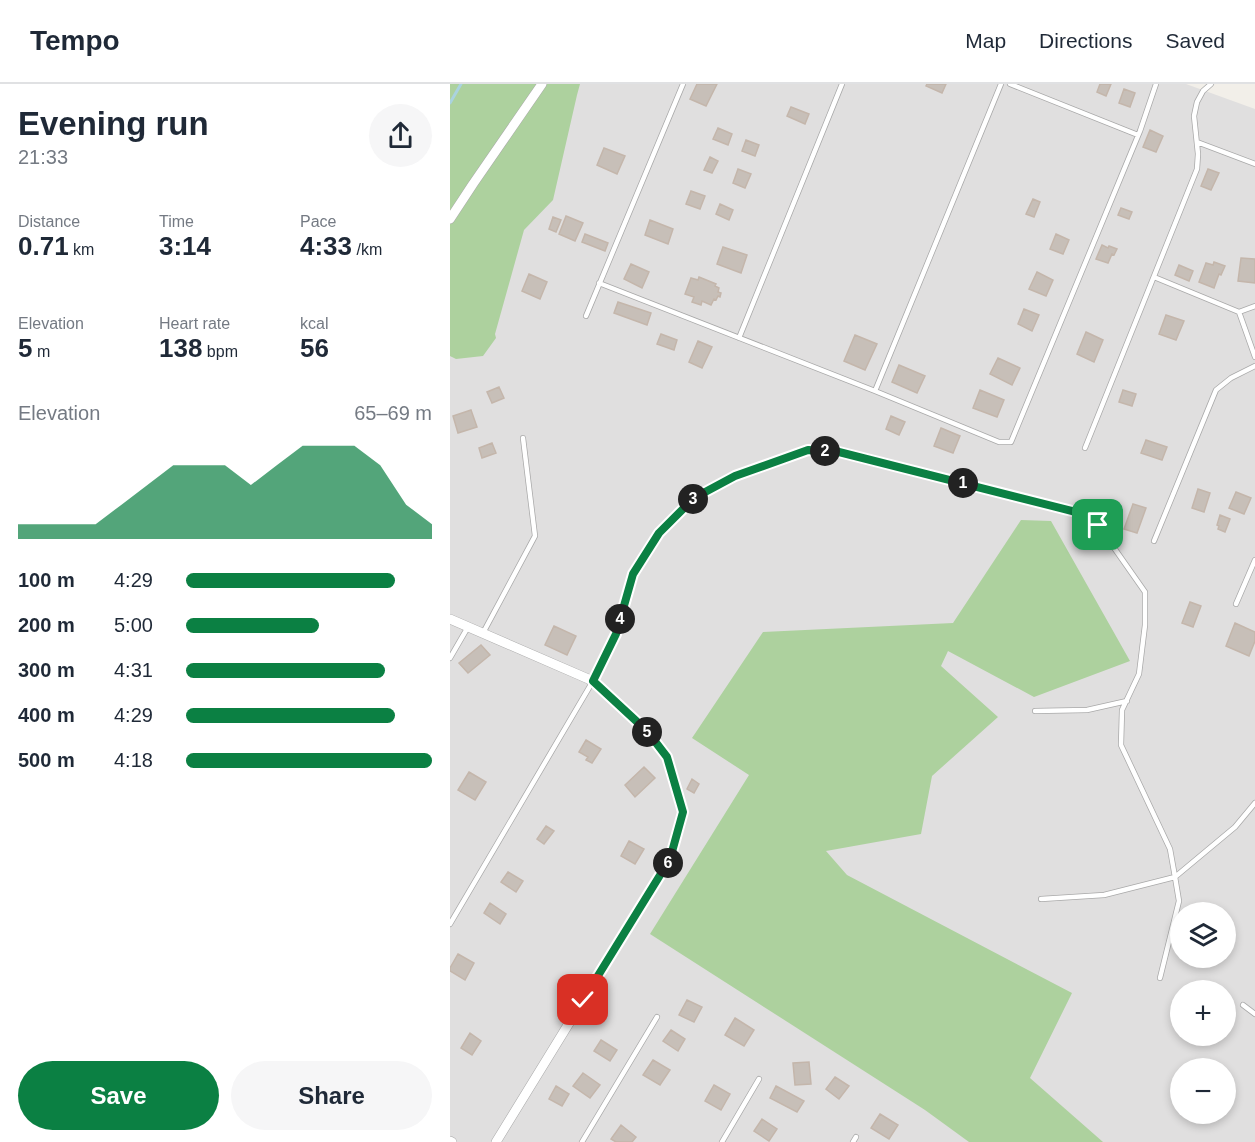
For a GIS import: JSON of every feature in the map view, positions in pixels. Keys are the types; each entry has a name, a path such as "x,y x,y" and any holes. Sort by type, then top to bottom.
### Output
{"street":[{"path":"450,219 542,84"},
{"path":"450,619 593,681 647,731 667,757 683,812 670,859 496,1142"}],"lane":[{"path":"586,316 682,84"},
{"path":"739,338 842,84"},
{"path":"875,391 1001,84"},
{"path":"1010,84 1138,135"},
{"path":"599,283 999,442 1011,442 1138,135 1156,84"},
{"path":"1085,448 1197,169 1194,116 1197,102 1203,91 1211,84"},
{"path":"1197,142 1255,164"},
{"path":"1155,277 1239,312 1255,306"},
{"path":"1239,312 1255,357"},
{"path":"1154,541 1215,390 1230,378 1255,366"},
{"path":"483,633 535,536 523,438"},
{"path":"450,924 593,681 616,634 633,574 659,533 694,498 735,476 808,450 835,451 1084,514 1098,525 1145,592 1145,625 1139,674 1122,710 1121,745 1170,849 1175,877 1179,901 1160,978"},
{"path":"1236,604 1255,560"},
{"path":"450,657 468,627"},
{"path":"1035,711 1087,710 1126,701"},
{"path":"1041,898 1104,896 1175,877 1235,827 1255,803"},
{"path":"1243,1005 1255,1014"},
{"path":"582,1142 657,1017"},
{"path":"722,1142 759,1079"},
{"path":"853,1142 856,1137"}],"shaded area":[{"path":"500,84 1186,84 1255,109 1255,1142 450,1142 450,328"}],"green space":[{"path":"450,84 580,84 553,200 524,230 495,334 496,338 483,356 456,359 450,356"},
{"path":"1021,520 1051,521 1130,661 1034,697 948,651 941,666 998,717 932,776 921,834 826,851 847,875 1072,993 1030,1078 1103,1142 969,1142 925,1110 650,934 749,775 692,738 763,632 953,623"}],"building":[{"path":"697,84 717,84 706,106 690,99"},
{"path":"927,84 946,84 942,93 926,86"},
{"path":"1100,84 1111,84 1106,96 1097,92"},
{"path":"1124,89 1135,93 1130,107 1119,103"},
{"path":"791,107 809,114 805,124 787,116"},
{"path":"718,128 732,134 728,145 713,139"},
{"path":"1150,130 1163,136 1156,152 1143,147"},
{"path":"746,140 759,145 755,156 742,151"},
{"path":"604,148 625,156 617,174 597,165"},
{"path":"710,157 718,161 712,173 704,170"},
{"path":"738,169 751,174 745,188 733,183"},
{"path":"1208,169 1219,173 1211,190 1201,186"},
{"path":"691,191 705,196 700,209 686,204"},
{"path":"1033,199 1040,202 1034,217 1026,214"},
{"path":"720,204 733,210 729,220 716,214"},
{"path":"1121,208 1132,212 1129,219 1118,215"},
{"path":"566,216 583,223 575,241 559,234"},
{"path":"553,217 561,220 556,232 549,229"},
{"path":"650,220 673,229 668,244 645,235"},
{"path":"585,234 608,243 605,251 582,242"},
{"path":"1056,234 1069,240 1063,254 1050,249"},
{"path":"1102,245 1117,249 1108,263 1096,259"},
{"path":"723,247 747,255 741,273 717,264"},
{"path":"1241,258 1255,259 1255,283 1238,281"},
{"path":"1214,262 1225,266 1214,288 1199,282 1206,263 1213,265"},
{"path":"631,264 649,272 642,288 624,279"},
{"path":"1179,265 1193,271 1189,281 1175,275"},
{"path":"1037,272 1053,280 1046,296 1029,289"},
{"path":"529,274 547,282 540,299 522,291"},
{"path":"699,277 716,284 715,286 719,288 720,297 714,299 711,305 702,301 701,305 692,302 694,297 685,294 691,278 698,280"},
{"path":"618,302 651,313 647,325 614,313"},
{"path":"1024,309 1039,315 1032,331 1018,324"},
{"path":"1166,315 1184,321 1176,340 1159,334"},
{"path":"1086,332 1103,340 1094,362 1077,354"},
{"path":"661,334 677,340 674,350 657,344"},
{"path":"855,335 877,344 865,370 844,361"},
{"path":"698,341 712,347 702,368 689,362"},
{"path":"998,358 1020,368 1012,385 990,374"},
{"path":"899,365 925,376 917,393 892,382"},
{"path":"499,387 504,398 492,403 487,392"},
{"path":"980,390 1004,400 997,417 973,408"},
{"path":"1123,390 1136,394 1132,406 1119,402"},
{"path":"471,410 477,427 458,433 453,416"},
{"path":"891,416 905,422 899,435 886,429"},
{"path":"941,428 960,436 953,453 934,446"},
{"path":"1146,440 1167,447 1162,460 1141,453"},
{"path":"492,443 496,453 482,458 479,448"},
{"path":"1198,489 1210,493 1204,512 1192,508"},
{"path":"1236,492 1251,498 1244,514 1229,508"},
{"path":"1133,504 1146,508 1137,533 1124,529"},
{"path":"1220,515 1230,519 1225,532 1218,529"},
{"path":"1190,602 1201,606 1193,627 1182,623"},
{"path":"1235,623 1255,632 1255,641 1249,656 1226,646"},
{"path":"554,626 576,636 567,655 545,645"},
{"path":"481,645 490,655 468,673 459,663"},
{"path":"586,740 601,749 592,763 586,760 588,757 579,752"},
{"path":"644,767 655,778 635,797 625,785"},
{"path":"469,772 486,782 475,800 458,790"},
{"path":"692,779 699,784 694,793 687,789"},
{"path":"546,826 554,831 544,844 537,839"},
{"path":"629,841 644,849 635,864 621,856"},
{"path":"508,872 523,881 516,892 501,882"},
{"path":"490,903 506,914 500,924 484,913"},
{"path":"458,954 474,963 465,980 450,971"},
{"path":"687,1000 702,1007 694,1022 679,1015"},
{"path":"735,1018 754,1030 744,1046 725,1035"},
{"path":"671,1030 685,1039 678,1051 663,1041"},
{"path":"470,1033 481,1041 472,1055 461,1048"},
{"path":"601,1040 617,1050 610,1061 594,1051"},
{"path":"653,1060 670,1070 660,1085 643,1075"},
{"path":"809,1062 811,1084 795,1085 793,1063"},
{"path":"583,1073 600,1085 590,1098 573,1086"},
{"path":"835,1077 849,1086 839,1099 826,1089"},
{"path":"714,1085 730,1094 721,1110 705,1101"},
{"path":"556,1086 569,1094 562,1106 549,1099"},
{"path":"776,1086 804,1101 797,1112 770,1098"},
{"path":"880,1114 898,1125 889,1139 871,1128"},
{"path":"762,1119 777,1129 769,1141 754,1131"},
{"path":"621,1125 636,1137 632,1142 616,1142 611,1139"}],"waterway":[{"path":"450,103 461,84"}],"route":[{"path":"583,1000 670,859 683,812 667,757 647,731 593,681 616,634 633,574 659,533 694,498 735,476 808,450 835,451 1084,514 1098,525"}]}
